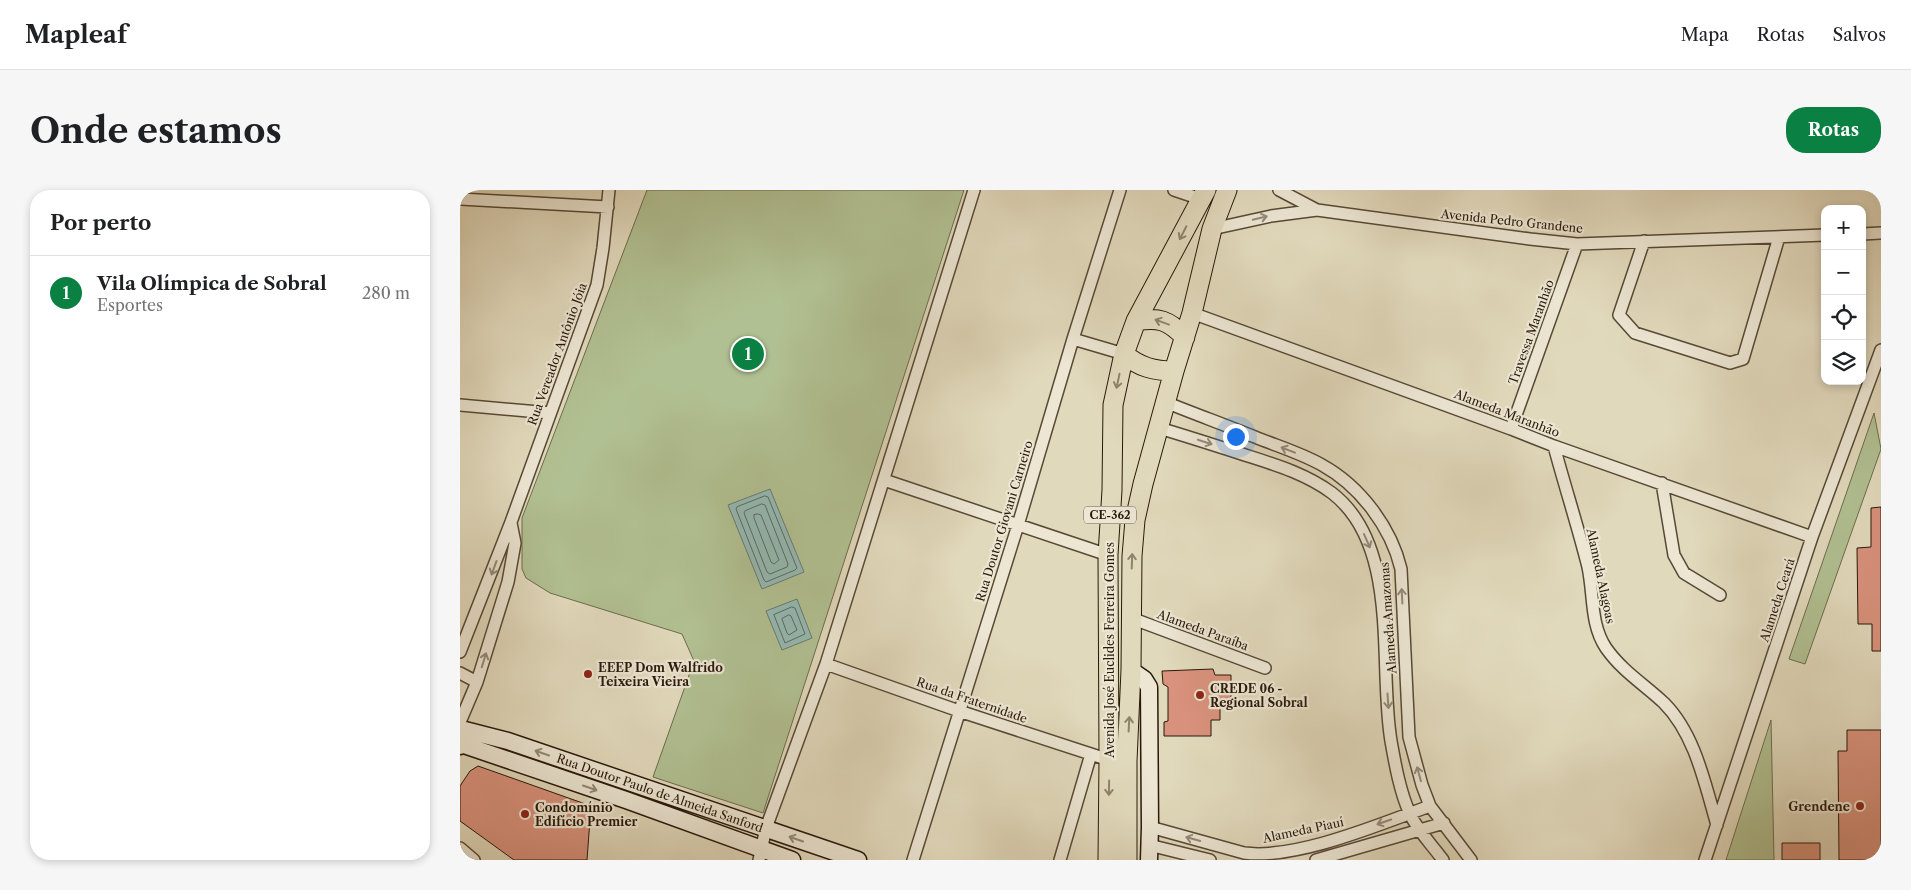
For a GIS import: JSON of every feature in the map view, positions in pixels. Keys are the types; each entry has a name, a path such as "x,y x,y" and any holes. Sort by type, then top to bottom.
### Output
{"main road":[{"name":"Avenida José Euclides Ferreira Gomes","path":"1127,860 1127,761 1131,670 1132,556 1135,520 1174,371 1192,313 1212,229 1227,190"},
{"name":"Avenida José Euclides Ferreira Gomes","path":"1108,860 1108,555 1112,490 1113,405 1124,354 1136,322 1203,194"},
{"path":"1136,322 1149,318 1161,320 1185,336"},
{"path":"1124,354 1132,361 1148,369 1174,371"}],"street":[{"name":"Rua Vereador Antônio Jóia","path":"460,652 511,522 596,285 601,269 609,190"},
{"path":"761,855 766,828 826,664 974,190"},
{"name":"Rua Doutor Giovani Carneiro","path":"913,860 1120,190"},
{"path":"1174,190 1203,194"},
{"name":"Avenida Pedro Grandene","path":"1279,190 1317,210"},
{"path":"460,199 608,207"},
{"name":"Avenida Pedro Grandene","path":"1212,229 1271,216 1317,210 1577,244 1821,235"},
{"path":"1866,234 1881,233"},
{"path":"1644,241 1619,315 1635,333 1730,364 1743,359 1779,237"},
{"name":"Travessa Maranhão","path":"1511,429 1577,244"},
{"name":"Alameda Maranhão","path":"1192,313 1554,446 1812,538"},
{"path":"1073,339 1124,354"},
{"name":"Alameda Ceará","path":"1705,860 1812,538 1881,350"},
{"name":"Alameda Amazonas","path":"1166,402 1322,465 1339,476 1377,515 1398,555 1402,581 1409,737 1422,785 1430,806 1471,860"},
{"path":"460,405 550,413"},
{"name":"Alameda Amazonas","path":"1159,428 1292,470 1331,492 1357,520 1376,564 1391,740 1410,813 1419,830 1443,860"},
{"name":"Alameda Alagoas","path":"1554,446 1588,568 1593,613 1598,631 1606,648 1620,664 1675,716 1690,742 1699,764 1717,825"},
{"path":"1308,478 1322,465"},
{"path":"884,480 1108,555"},
{"path":"1662,483 1674,555 1684,573 1720,596"},
{"path":"1349,511 1364,501"},
{"name":"Rua Vereador Antônio Jóia","path":"460,736 508,582 515,543 511,522"},
{"name":"Alameda Paraíba","path":"1131,618 1265,668"},
{"path":"1383,631 1404,630"},
{"name":"Rua da Fraternidade","path":"826,664 1109,760"},
{"path":"1131,670 1144,679 1149,687 1149,852 1210,860"},
{"path":"460,673 477,682"},
{"name":"Rua Doutor Paulo de Almeida Sanford","path":"460,736 508,741 858,860"},
{"name":"Rua Doutor Paulo de Almeida Sanford","path":"460,736 626,800 761,855 792,860"},
{"path":"1060,860 1091,754"},
{"name":"Alameda Piauí","path":"1150,827 1255,854 1296,849 1334,840 1430,806"},
{"path":"1316,860 1444,824"},
{"path":"460,848 474,860"}],"green space":[{"path":"647,190 964,190 763,813 653,777 694,661 682,634 550,593 526,578 522,569 522,518"},
{"path":"1874,413 1881,449 1805,664 1789,659"},
{"path":"1771,720 1774,860 1726,860"}],"water":[{"path":"770,489 804,572 762,589 728,505"},
{"path":"797,599 812,638 782,650 766,611"}],"building":[{"path":"1881,507 1881,651 1872,651 1872,624 1858,624 1857,548 1871,547 1871,508"},
{"name":"CREDE 06 - Regional Sobral","path":"1213,669 1215,675 1231,675 1231,703 1220,703 1220,720 1211,720 1211,736 1164,736 1164,722 1168,721 1168,687 1163,684 1162,671"},
{"name":"Grendene","path":"1847,730 1881,730 1881,860 1839,860 1838,751 1847,751"},
{"name":"Condomínio Edifício Premier","path":"478,766 591,806 587,860 514,860 460,821 460,786 470,771"},
{"name":"Grendene","path":"1782,843 1820,843 1820,860 1782,860"}],"place":[{"name":"Vila Olímpica de Sobral","path":"748,354"},
{"name":"EEEP Dom Walfrido Teixeira Vieira","path":"588,674"},
{"name":"CREDE 06 - Regional Sobral","path":"1200,695"},
{"name":"Grendene","path":"1860,806"},
{"name":"Condomínio Edifício Premier","path":"525,814"}]}
